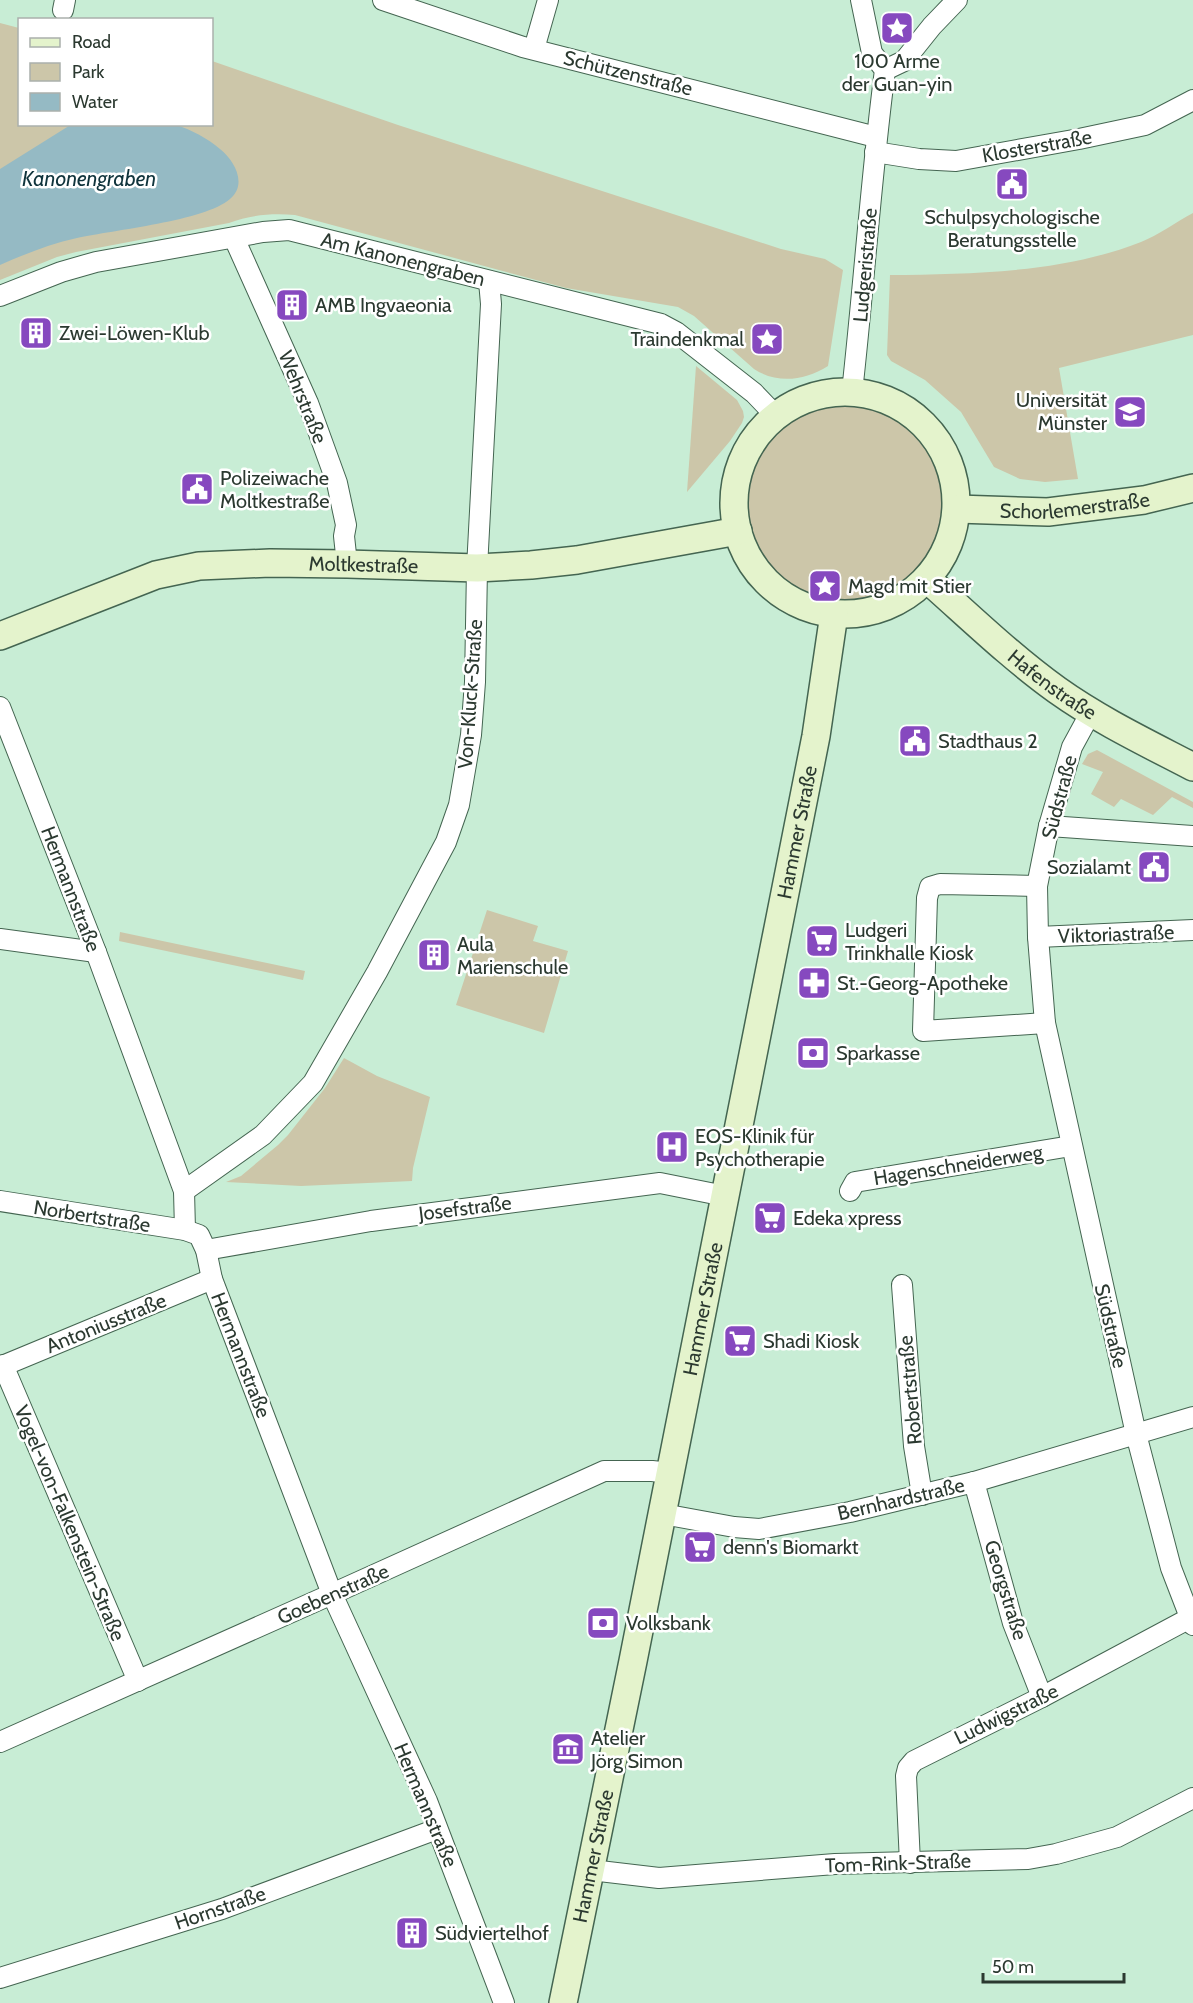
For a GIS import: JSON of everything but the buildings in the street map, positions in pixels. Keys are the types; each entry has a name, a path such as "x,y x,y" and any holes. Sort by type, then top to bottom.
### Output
{"main road":[{"path":"852,393 876,396 898,405 930,431 943,449 951,468 956,488 957,510 948,547 927,579 908,595 885,607 856,613 834,614 804,606 786,597 769,584 750,560 738,531 734,508 738,474 753,442 776,416 796,404 818,396 852,393"},
{"name":"Schorlemerstraße","path":"957,510 1048,512 1144,500 1193,488"},
{"name":"Moltkestraße","path":"0,636 174,570 214,565 347,564 477,568 531,565 577,560 738,531"},
{"name":"Hafenstraße","path":"927,579 1029,669 1058,691 1091,712 1193,767"},
{"name":"Hammer Straße","path":"563,2003 663,1514 816,736 834,614"}],"street":[{"name":"Schützenstraße","path":"383,0 534,49 875,144"},
{"path":"534,49 548,0"},
{"path":"861,0 872,53 885,70 904,61 932,26 957,0"},
{"name":"Ludgeristraße","path":"852,393 865,279 875,144 885,70"},
{"name":"Klosterstraße","path":"875,144 919,159 956,161 1144,125 1193,100"},
{"name":"Am Kanonengraben","path":"0,296 42,279 96,262 263,232 289,230 641,317 661,324 676,332 753,393 776,416"},
{"name":"Wehrstraße","path":"234,238 308,403 337,483 346,525 344,536 347,564"},
{"name":"Von-Kluck-Straße","path":"184,1191 263,1135 313,1083 377,972 446,842 459,805 471,735 475,682 477,568 491,304 489,281"},
{"name":"Hermannstraße","path":"0,707 96,952 184,1191 185,1230"},
{"name":"Südstraße","path":"1091,712 1072,747 1049,826 1037,886 1038,937 1045,1023 1136,1434 1171,1568 1191,1622"},
{"path":"1049,826 1193,836"},
{"path":"1037,886 940,884 930,887 927,907 923,1031 1045,1023"},
{"name":"Viktoriastraße","path":"1038,937 1193,930"},
{"path":"0,939 96,952"},
{"name":"Hagenschneiderweg","path":"850,1191 855,1182 1071,1146"},
{"name":"Josefstraße","path":"206,1250 371,1221 660,1183 725,1196"},
{"name":"Norbertstraße","path":"0,1201 185,1230"},
{"path":"185,1230 199,1235 206,1250"},
{"name":"Hermannstraße","path":"206,1250 212,1279 332,1594 427,1801 504,2003"},
{"name":"Antoniusstraße","path":"2,1366 212,1279"},
{"name":"Robertstraße","path":"902,1285 914,1446 922,1495"},
{"name":"Vogel-von-Falkenstein-Straße","path":"2,1366 138,1681"},
{"name":"Bernhardstraße","path":"663,1514 734,1527 759,1529 850,1512 974,1482 1193,1417"},
{"name":"Goebenstraße","path":"0,1742 604,1471 670,1473"},
{"name":"Georgstraße","path":"974,1482 1013,1623 1042,1697"},
{"name":"Ludwigstraße","path":"910,1863 906,1776 908,1768 920,1756 1191,1622"},
{"name":"Tom-Rink-Straße","path":"591,1870 659,1878 835,1864 1028,1859 1056,1854 1117,1837 1193,1798"},
{"name":"Hornstraße","path":"0,1978 222,1908 438,1829"}],"green space":[{"path":"0,23 18,28 18,126 213,126 213,61 398,125 781,249 825,259 843,270 828,366 810,375 791,379 772,377 754,369 694,316 678,307 566,288 295,215 253,216 229,223 76,252 57,257 0,280"},
{"path":"1193,213 1193,335 1059,368 1078,479 1045,482 1020,479 994,467 961,412 925,380 891,361 887,355 890,275 1017,270 1080,260 1141,242"},
{"path":"696,366 737,400 744,417 730,441 687,492"},
{"path":"834,403 854,403 873,407 892,415 922,440 933,456 941,475 945,504 941,533 933,552 908,582 892,593 873,601 854,605 834,605 815,601 796,593 766,568 755,552 747,533 743,514 743,494 747,475 755,456 780,426 796,415 815,407"},
{"path":"1097,750 1193,802 1193,808 1172,797 1153,815 1121,799 1114,807 1091,794 1103,772 1082,764 1088,754"},
{"path":"487,910 538,926 533,941 568,951 544,1033 456,1005"},
{"path":"120,932 305,971 303,980 119,941"},
{"path":"344,1058 377,1076 430,1097 412,1181 301,1186 226,1182 241,1176 288,1135 325,1088"}],"water":[{"name":"Kanonengraben","path":"69,126 179,126 205,138 230,159 237,172 238,186 230,199 218,207 201,213 158,224 67,240 0,265 0,169"}],"place":[{"name":"100 Arme der Guan-yin","path":"897,28"},
{"name":"Schulpsychologische Beratungsstelle","path":"1012,184"},
{"name":"AMB Ingvaeonia","path":"292,305"},
{"name":"Zwei-Löwen-Klub","path":"36,333"},
{"name":"Traindenkmal","path":"767,339"},
{"name":"Universität Münster","path":"1130,412"},
{"name":"Polizeiwache Moltkestraße","path":"197,489"},
{"name":"Magd mit Stier","path":"825,586"},
{"name":"Stadthaus 2","path":"915,741"},
{"name":"Sozialamt","path":"1154,867"},
{"name":"Ludgeri Trinkhalle Kiosk","path":"822,941"},
{"name":"Aula Marienschule","path":"434,955"},
{"name":"St.-Georg-Apotheke","path":"814,983"},
{"name":"Sparkasse","path":"813,1053"},
{"name":"EOS-Klinik für Psychotherapie","path":"672,1147"},
{"name":"Edeka xpress","path":"770,1218"},
{"name":"Shadi Kiosk","path":"740,1341"},
{"name":"denn's Biomarkt","path":"700,1547"},
{"name":"Volksbank","path":"603,1623"},
{"name":"Atelier Jörg Simon","path":"568,1749"},
{"name":"Südviertelhof","path":"412,1933"}]}
